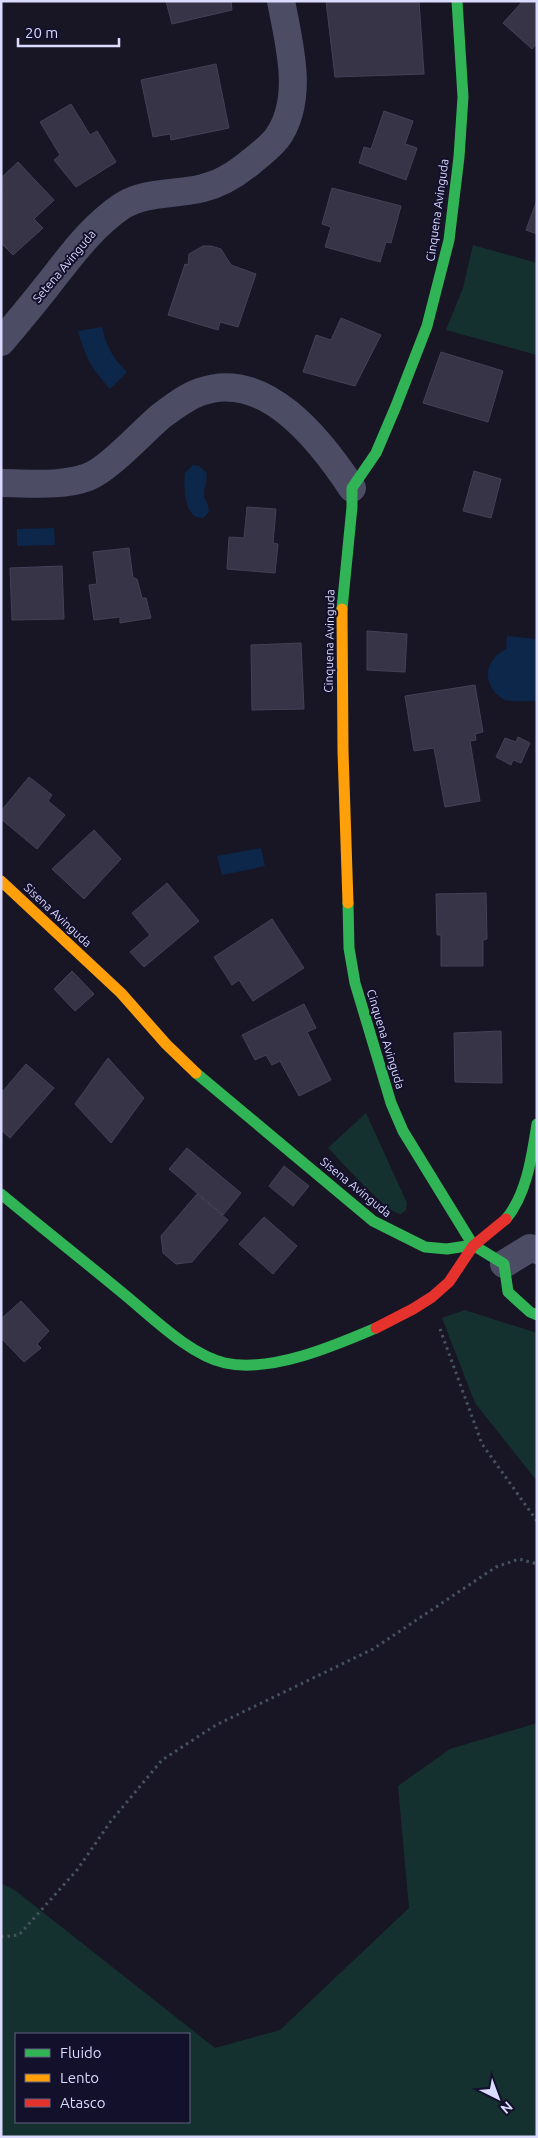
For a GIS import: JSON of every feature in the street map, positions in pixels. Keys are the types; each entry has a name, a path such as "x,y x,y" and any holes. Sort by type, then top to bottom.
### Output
{"street":[{"name":"Setena Avinguda","path":"1,342 76,248 107,218 124,205 143,196 211,186 248,165 277,137 290,108 294,91 281,1"},
{"name":"Cinquena Avinguda","path":"457,1 463,97 459,158 449,240 427,326 396,406 376,453 352,488 352,507 342,599 343,751 350,964 397,1118 403,1131 473,1245"},
{"path":"1,483 56,482 90,476 182,402 200,392 223,388 264,395 293,415 340,470 352,488"},
{"name":"Sisena Avinguda","path":"1,881 121,993 166,1044 212,1088 282,1143 374,1221 396,1234 425,1247 447,1249 473,1245"},
{"path":"1,1194 178,1338 202,1353 225,1363 274,1362 355,1336 427,1302 446,1286 473,1245 509,1214 526,1176 537,1124"},
{"path":"473,1245 504,1264"},
{"path":"504,1264 530,1248 537,1250"},
{"path":"504,1264 508,1292 530,1312 537,1315"}],"path":[{"path":"427,1302 450,1356 482,1444 537,1521"},
{"path":"1,1937 19,1935 77,1870 111,1821 162,1760 216,1725 373,1649 496,1567 518,1560 537,1564"}],"green space":[{"path":"473,245 537,263 537,355 446,330 463,288"},
{"path":"366,1113 407,1203 406,1210 401,1214 394,1211 375,1196 328,1148"},
{"path":"465,1310 537,1333 537,1481 475,1403 442,1318"},
{"path":"537,1723 537,2137 1,2137 1,1883 16,1891 215,2048 280,2030 409,1908 398,1786 450,1749"}],"water":[{"path":"102,327 111,352 127,372 110,389 90,362 78,331"},
{"path":"193,465 199,466 206,472 207,480 204,496 209,509 207,515 203,518 196,517 192,513 186,501 185,473"},
{"path":"54,528 55,545 17,546 17,529"},
{"path":"507,636 537,639 536,701 505,700 493,690 490,684 488,678 489,666 500,652 506,649"},
{"path":"261,848 265,866 222,875 217,856"}],"building":[{"path":"166,1 231,1 232,10 172,24"},
{"path":"326,1 419,1 424,74 335,77"},
{"path":"523,1 537,1 537,43 532,49 503,23"},
{"path":"216,64 229,128 171,140 170,134 153,137 141,80"},
{"path":"71,104 90,135 97,131 116,162 76,187 54,160 60,155 40,122"},
{"path":"384,111 413,121 405,144 417,148 406,180 359,163 364,147 371,149"},
{"path":"18,162 54,200 34,219 43,228 13,255 1,243 1,189 4,186 1,184 1,178"},
{"path":"332,188 401,206 391,243 386,242 380,262 325,247 331,227 322,224"},
{"path":"537,200 537,234 526,230"},
{"path":"203,246 221,249 231,265 256,274 238,327 220,322 218,330 168,315 185,264 188,265 189,254"},
{"path":"341,318 381,335 355,386 303,372 316,335 331,340"},
{"path":"441,352 503,371 488,422 423,403"},
{"path":"474,471 501,479 491,518 463,511"},
{"path":"247,507 276,509 273,543 278,544 275,573 227,569 229,537 244,538"},
{"path":"129,548 133,578 137,579 142,598 146,598 151,618 120,623 120,617 94,620 89,585 97,584 93,552"},
{"path":"62,566 64,619 12,620 10,568"},
{"path":"367,631 407,634 405,672 367,670"},
{"path":"301,643 304,709 252,710 251,645"},
{"path":"475,685 483,732 475,734 476,740 470,741 480,801 445,807 434,748 414,751 405,696"},
{"path":"518,737 530,743 521,763 513,760 511,765 496,757 505,738 516,742"},
{"path":"29,777 52,795 48,801 65,815 37,849 1,819 1,811"},
{"path":"94,830 121,859 84,899 52,869"},
{"path":"167,883 199,921 144,967 130,952 150,935 132,913"},
{"path":"486,893 487,939 483,940 483,966 441,966 441,935 437,935 436,894"},
{"path":"272,919 304,968 253,1001 239,980 232,985 214,957"},
{"path":"72,971 94,994 75,1011 54,989"},
{"path":"304,1004 316,1028 307,1032 331,1080 299,1096 280,1061 272,1065 266,1055 255,1060 242,1035"},
{"path":"501,1031 502,1083 455,1082 454,1033"},
{"path":"108,1058 144,1098 111,1143 75,1104"},
{"path":"26,1064 54,1088 10,1138 1,1130 1,1090 3,1091"},
{"path":"187,1148 241,1193 223,1215 169,1169"},
{"path":"284,1166 309,1186 293,1206 269,1186"},
{"path":"197,1194 228,1220 192,1262 176,1264 163,1253 161,1236"},
{"path":"264,1217 297,1246 273,1274 239,1244"},
{"path":"21,1301 49,1331 37,1344 41,1348 24,1362 1,1338 1,1319"}],"traffic: fast":[{"path":"342,609 352,507 352,488 376,453 396,406 427,326 449,240 459,157 463,97 457,1"},
{"path":"348,903 349,948 355,983 391,1103 403,1131 473,1245 504,1264 508,1292 530,1312 537,1315"},
{"path":"196,1073 373,1221 425,1247 447,1249 473,1245"},
{"path":"506,1219 519,1198 528,1174 537,1124"},
{"path":"1,1194 172,1335 212,1359 243,1365 282,1361 322,1350 376,1328"}],"traffic: slow":[{"path":"342,609 343,751 348,903"},
{"path":"1,881 121,993 166,1044 196,1073"}],"traffic: jam":[{"path":"376,1328 432,1297 449,1282 473,1246 506,1219"}]}
